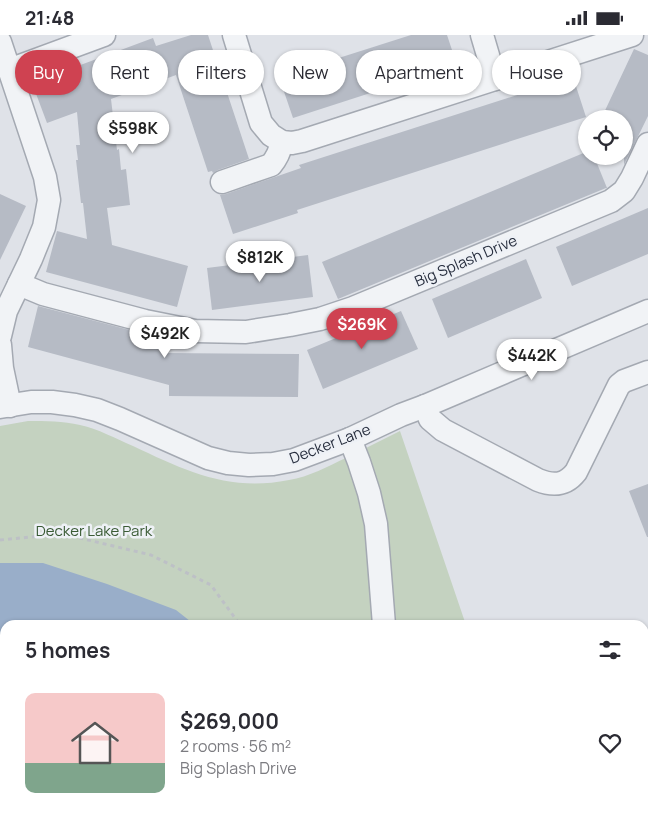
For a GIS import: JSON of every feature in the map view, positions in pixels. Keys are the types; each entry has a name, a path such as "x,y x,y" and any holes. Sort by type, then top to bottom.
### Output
{"street":[{"path":"9,70 104,35"},
{"path":"234,35 261,123 271,135 282,142 302,141 492,80"},
{"path":"482,35 492,69"},
{"path":"581,51 632,35"},
{"path":"0,42 45,177 49,200 44,227 6,311 0,336"},
{"path":"222,182 270,165 276,160 282,142"},
{"name":"Big Splash Drive","path":"19,284 52,297 145,321 195,331 246,332 320,319 352,308 611,201 624,191 648,144"},
{"name":"Decker Lane","path":"5,406 31,402 75,405 120,419 208,458 228,463 249,465 280,463 294,460 350,439 401,415 648,311"},
{"path":"0,345 5,406"},
{"path":"425,406 430,419 443,430 538,480 556,484 571,478 576,472 619,385 624,381 648,372"},
{"path":"350,439 369,493 376,524 384,620"}],"path":[{"path":"0,540 63,534 151,555 211,585 236,620"}],"green space":[{"name":"Decker Lake Park","path":"28,421 48,421 87,427 190,471 227,481 247,483 267,483 304,476 346,458 400,431 464,620 0,620 0,426"}],"water":[{"path":"0,563 43,563 107,584 176,610 189,620 0,620"}],"building":[{"path":"191,35 208,35 213,50 178,50 178,81 176,75 168,78 168,50 121,50 153,38 156,46"},
{"path":"411,35 447,35 452,50 364,50"},
{"path":"634,49 648,55 648,116 633,147 633,110 605,110"},
{"path":"356,52 356,95 364,95 293,118 285,95 346,95 346,56"},
{"path":"92,61 92,95 122,95 111,99 117,150 119,149 121,170 126,169 130,205 107,208 112,245 188,266 177,307 46,272 57,231 87,239 76,160 78,160 76,145 80,145 77,112 47,123 36,95 82,95 82,64"},
{"path":"183,95 228,95 249,159 213,173 212,171 208,172"},
{"path":"517,95 579,95 584,110 578,110 578,120 297,210 298,213 233,234 220,195 301,168 299,165"},
{"path":"578,155 578,165 598,165 607,188 338,299 322,262"},
{"path":"0,194 26,206 0,260"},
{"path":"648,208 648,254 572,286 556,247"},
{"path":"308,255 313,297 212,310 207,268"},
{"path":"526,259 542,298 448,338 432,299"},
{"path":"38,306 164,339 161,353 299,354 298,397 169,396 169,385 28,347"},
{"path":"401,311 418,349 323,389 307,350"},
{"path":"648,484 648,537 647,537 629,491"}]}
